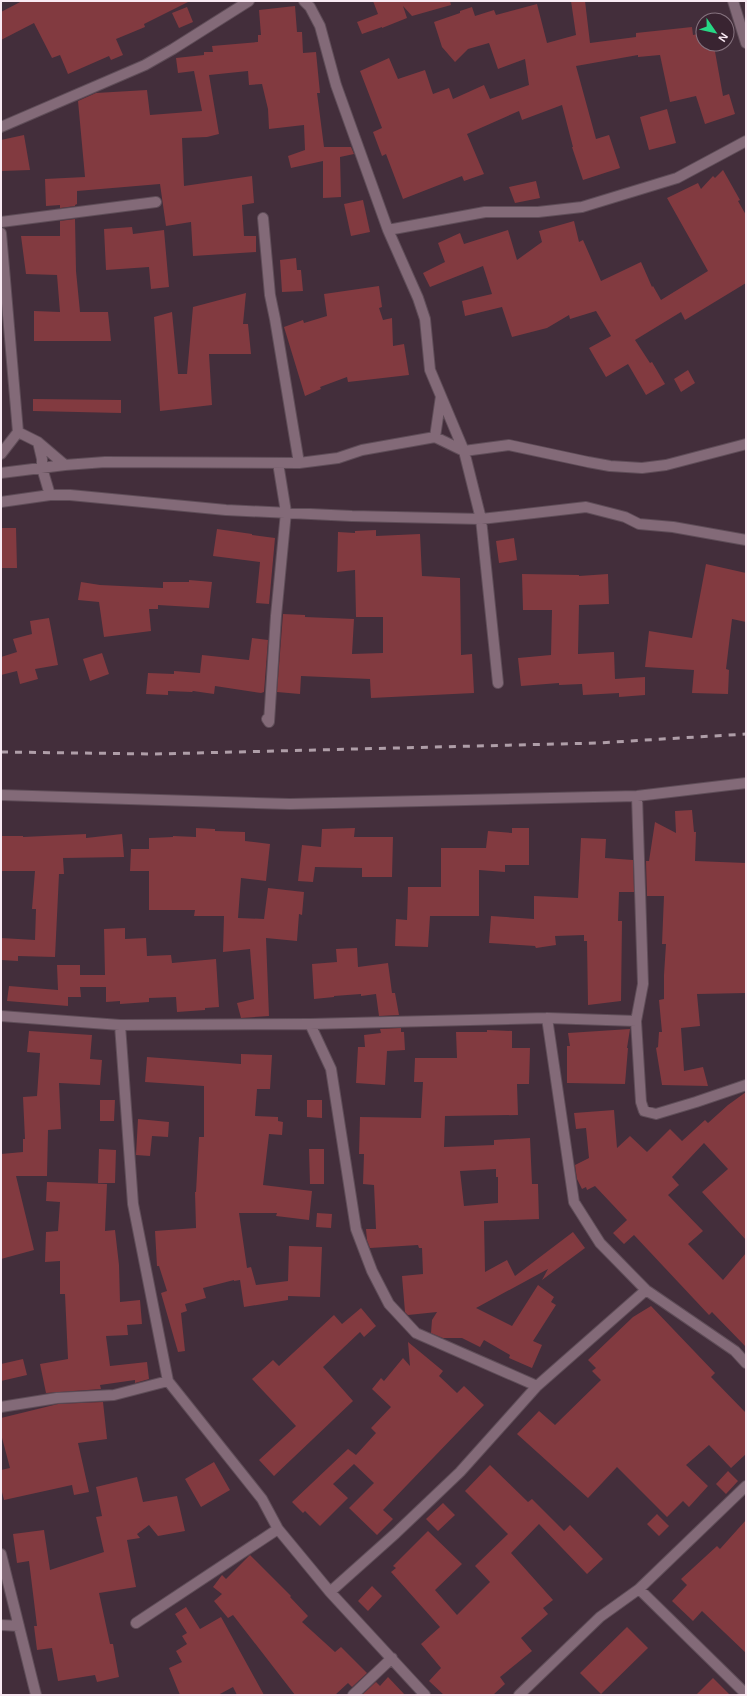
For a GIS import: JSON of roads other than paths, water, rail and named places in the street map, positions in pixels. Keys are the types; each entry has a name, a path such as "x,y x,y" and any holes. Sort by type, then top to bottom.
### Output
{"street":[{"path":"1,127 145,65 249,1"},
{"path":"304,1 310,7 320,26 336,85 388,230 418,298 425,319 430,370 464,451 481,519 498,683"},
{"path":"733,1 746,43"},
{"path":"388,230 485,212 538,212 582,207 677,178 746,140"},
{"path":"1,222 156,202"},
{"path":"263,218 270,295 299,463"},
{"path":"1,233 18,432 1,454"},
{"path":"435,437 441,396"},
{"path":"18,432 38,442 65,465"},
{"path":"1,473 65,465 105,462 299,463 338,458 362,450 435,437 464,451 510,445 603,464 642,468 666,465 746,444"},
{"path":"38,442 42,459 42,468 50,495"},
{"path":"267,718 269,722 276,616 286,512 278,463"},
{"path":"1,502 50,495 70,495 226,510 352,516 481,519 586,507 625,517 639,524 673,527 746,540"},
{"path":"1,795 290,804 637,796 746,783"},
{"path":"637,796 643,984 636,1021 641,1102 644,1111 656,1114 746,1085"},
{"path":"1,1016 120,1025 310,1024 547,1018 636,1021"},
{"path":"547,1018 574,1202 600,1243 646,1290 735,1351 746,1363"},
{"path":"310,1024 331,1069 356,1229 372,1271 389,1304 416,1333 537,1386"},
{"path":"120,1025 133,1204 168,1381 262,1499 278,1529 330,1592 425,1695"},
{"path":"330,1592 396,1533 460,1472 537,1386 646,1290"},
{"path":"1,1407 57,1398 114,1395 168,1381"},
{"path":"519,1695 600,1617 638,1589 746,1486"},
{"path":"136,1623 278,1529"},
{"path":"1,1554 36,1695"},
{"path":"638,1589 746,1694"},
{"path":"1,1625 19,1626"},
{"path":"353,1695 392,1658"}],"railway":[{"path":"1,752 155,754 597,743 746,734"}]}
